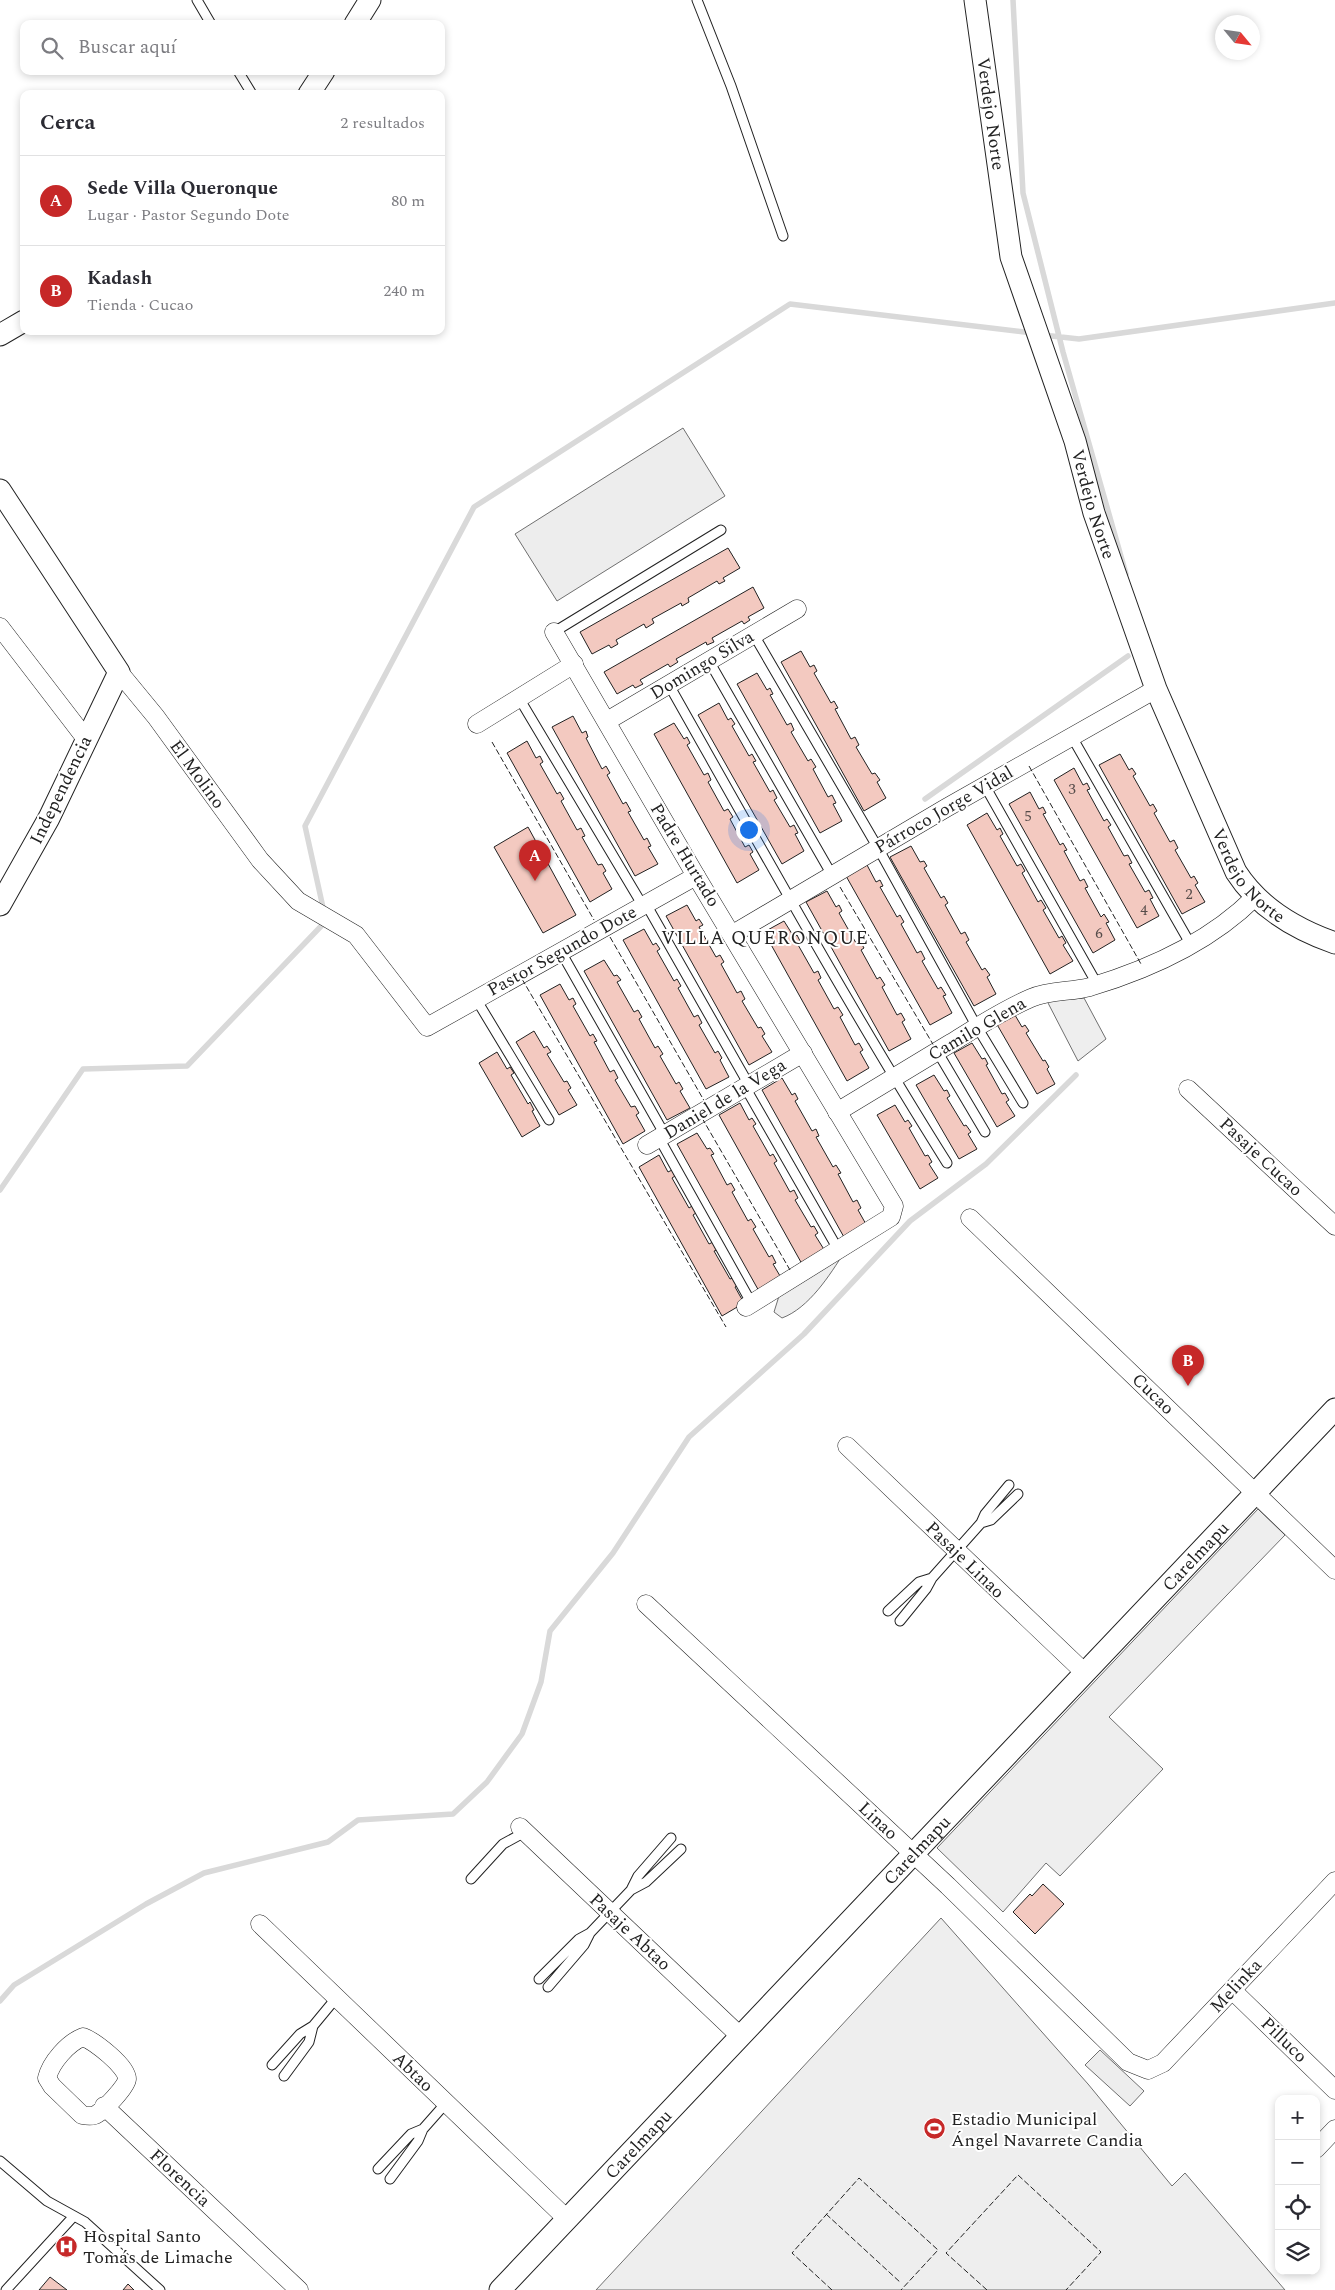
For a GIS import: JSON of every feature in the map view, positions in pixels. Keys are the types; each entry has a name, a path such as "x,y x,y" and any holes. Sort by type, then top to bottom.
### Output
{"street":[{"path":"358,20 370,0"},
{"name":"Verdejo Norte","path":"975,0 1011,257 1072,432 1094,513 1156,689 1236,872 1246,888 1287,921 1305,931 1335,943"},
{"path":"312,90 321,75"},
{"path":"0,335 20,324"},
{"name":"El Molino","path":"0,490 119,672 156,717 260,860 298,902 356,935 427,1027"},
{"name":"Domingo Silva","path":"607,721 797,609"},
{"path":"0,628 86,739"},
{"name":"Padre Hurtado","path":"554,632 696,876 733,934 894,1206 892,1217 839,1251"},
{"path":"477,724 574,664"},
{"name":"Independencia","path":"0,905 49,818 119,672"},
{"name":"Párroco Jorge Vidal","path":"733,934 985,786 1156,689"},
{"name":"Pastor Segundo Dote","path":"427,1027 696,876"},
{"name":"Camilo Glena","path":"838,1112 977,1027 1032,998 1058,990 1088,987 1139,970 1191,945 1237,915 1255,897"},
{"name":"Daniel de la Vega","path":"657,1139 803,1053"},
{"name":"Pasaje Cucao","path":"1188,1089 1335,1226"},
{"name":"Cucao","path":"970,1218 1335,1570"},
{"path":"749,1305 839,1251"},
{"name":"Carelmapu","path":"500,2290 1335,1409"},
{"name":"Pasaje Linao","path":"847,1446 1085,1673"},
{"name":"Linao","path":"646,1604 913,1854 1128,2062"},
{"name":"Pasaje Abtao","path":"522,1830 740,2036"},
{"name":"Melinka","path":"1128,2062 1148,2070 1163,2063 1335,1881"},
{"name":"Abtao","path":"260,1924 567,2220"},
{"name":"Pilluco","path":"1232,1990 1335,2090"},
{"path":"83,2037 94,2041 124,2069 127,2078 125,2086 104,2106 97,2114 82,2115 52,2086 47,2078 49,2069 75,2040 83,2037"},
{"name":"Florencia","path":"104,2106 299,2290"},
{"path":"1320,2145 1335,2129"}],"lane":[{"path":"197,0 208,20"},
{"path":"697,0 731,86 783,236"},
{"path":"240,75 250,90"},
{"path":"554,632 722,530"},
{"path":"754,635 878,848 977,1027 1023,1103"},
{"path":"709,661 832,875"},
{"path":"669,684 789,901 947,1163"},
{"path":"519,698 644,905 839,1251"},
{"path":"1072,737 1191,945"},
{"path":"985,786 1097,984"},
{"path":"560,952 657,1139 749,1305"},
{"path":"476,999 549,1120"},
{"path":"937,1051 985,1132"},
{"path":"900,1621 926,1589 932,1578 982,1523 985,1514 1009,1485"},
{"path":"982,1523 992,1520 1018,1494"},
{"path":"888,1611 919,1582 932,1578"},
{"path":"471,1879 503,1844 522,1830"},
{"path":"539,1979 579,1939 590,1933 610,1913 631,1890 638,1876 671,1838"},
{"path":"631,1890 646,1882 680,1849"},
{"path":"548,1987 584,1945 590,1933"},
{"path":"272,2065 300,2034 313,2026 337,1998"},
{"path":"284,2076 309,2042 313,2026"},
{"path":"378,2169 411,2134 423,2128 446,2103"},
{"path":"390,2179 418,2141 423,2128"},
{"path":"0,2161 47,2201 85,2222 160,2290"},
{"path":"6,2290 73,2217"}],"shaded area":[{"path":"683,428 725,496 557,601 515,534"},
{"path":"1084,998 1106,1039 1078,1061 1047,1001"},
{"path":"845,1251 818,1290 801,1307 782,1318 774,1312 779,1296"},
{"path":"1258,1509 1285,1535 1109,1717 1163,1769 1060,1876 1046,1863 1003,1912 937,1848"},
{"name":"Estadio Municipal Ángel Navarrete Candia","path":"941,1918 1088,2084 1172,2186 1185,2173 1285,2290 596,2290"},
{"path":"1100,2050 1144,2091 1130,2106 1085,2065"}],"building":[{"path":"728,548 740,568 723,578 725,581 719,584 717,581 688,598 689,602 682,606 681,603 652,619 654,623 646,628 644,624 616,640 618,644 611,648 609,645 592,654 580,632"},
{"path":"753,587 764,608 748,617 750,620 744,624 742,621 712,638 714,642 707,645 706,642 676,659 678,662 670,667 668,664 640,680 643,684 635,688 633,685 617,694 604,672"},
{"path":"801,651 810,667 814,665 817,671 814,673 831,703 834,701 838,708 835,709 851,739 855,737 859,745 856,747 872,774 875,773 880,780 877,782 886,798 864,811 781,662"},
{"path":"757,673 767,690 770,688 773,694 770,695 787,725 791,723 794,730 791,732 808,761 811,759 816,767 813,769 828,797 832,795 836,803 833,804 842,821 820,833 737,684"},
{"path":"719,703 728,720 731,718 735,724 732,726 749,756 752,754 756,761 753,762 770,792 773,790 777,798 774,800 790,827 794,825 798,833 795,834 804,851 782,864 698,715"},
{"path":"573,716 582,733 586,731 588,737 586,738 602,769 606,766 610,773 607,775 623,804 626,802 631,811 628,812 644,840 647,838 651,846 648,847 658,864 635,876 552,727"},
{"path":"674,723 684,739 687,737 690,743 687,745 704,775 708,773 711,780 708,782 724,811 728,809 733,817 730,819 745,847 749,845 753,852 750,854 759,870 737,883 654,734"},
{"path":"527,741 536,758 540,756 543,762 540,764 557,794 560,792 564,799 561,801 577,830 581,828 585,836 582,837 598,865 602,864 606,871 603,873 612,889 590,902 507,753"},
{"path":"1120,754 1129,770 1132,768 1136,774 1133,776 1150,806 1153,804 1157,811 1154,813 1170,842 1174,840 1178,848 1175,850 1191,878 1194,876 1198,883 1195,885 1205,902 1182,914 1099,765"},
{"path":"1074,768 1083,785 1087,783 1090,789 1087,790 1104,821 1107,819 1111,825 1108,827 1124,856 1128,855 1132,863 1129,864 1145,892 1149,890 1153,898 1150,899 1159,916 1137,928 1054,780"},
{"path":"1030,792 1039,809 1043,807 1046,813 1043,814 1060,845 1063,843 1067,850 1064,851 1080,881 1084,879 1088,887 1085,888 1101,917 1104,914 1109,922 1106,923 1115,940 1093,953 1009,804"},
{"path":"987,813 997,830 1000,828 1003,834 1000,836 1017,866 1021,864 1025,871 1022,873 1038,902 1041,900 1046,908 1043,910 1059,938 1062,936 1066,943 1063,945 1073,961 1050,974 967,825"},
{"path":"528,827 576,915 543,933 494,847"},
{"path":"911,846 920,862 924,861 927,866 924,868 941,898 944,896 948,903 945,905 961,934 965,932 969,940 966,942 982,970 985,968 990,975 987,977 996,994 974,1006 890,857"},
{"path":"867,865 876,882 880,880 883,886 880,887 897,917 900,915 904,922 901,924 917,953 921,951 925,959 922,961 938,989 941,987 946,995 943,996 952,1013 930,1025 846,876"},
{"path":"827,891 836,907 839,905 842,911 839,913 856,943 860,941 864,948 861,950 877,979 880,977 885,985 882,987 897,1015 901,1013 905,1020 902,1022 911,1039 889,1051 806,902"},
{"path":"687,905 696,921 699,919 703,925 699,927 716,957 720,955 724,962 721,964 737,993 741,991 745,999 742,1001 758,1028 761,1027 765,1034 762,1036 772,1052 749,1065 666,916"},
{"path":"784,921 794,937 797,935 800,941 797,943 814,973 818,971 821,978 818,980 834,1009 838,1007 843,1015 840,1017 855,1045 859,1043 863,1050 860,1052 869,1068 847,1081 764,932"},
{"path":"644,929 653,945 656,943 660,949 657,951 674,981 677,979 681,986 678,988 694,1017 698,1015 702,1023 699,1025 715,1053 718,1051 722,1058 720,1060 729,1077 706,1089 623,940"},
{"path":"604,960 614,976 617,975 621,980 617,982 634,1012 638,1010 642,1017 639,1019 655,1048 658,1046 663,1054 660,1056 676,1084 679,1082 683,1089 680,1091 690,1108 667,1120 584,971"},
{"path":"560,984 569,1000 573,998 576,1004 573,1006 590,1036 593,1034 597,1041 594,1042 610,1072 614,1070 618,1078 615,1080 631,1107 635,1106 639,1113 636,1115 645,1131 623,1144 540,995"},
{"path":"1012,1010 1022,1027 1025,1025 1029,1031 1026,1033 1043,1061 1045,1060 1049,1067 1047,1069 1055,1084 1037,1094 995,1021"},
{"path":"534,1031 544,1048 547,1046 551,1052 547,1054 564,1082 567,1081 571,1088 568,1090 577,1105 559,1115 516,1042"},
{"path":"972,1043 982,1059 985,1058 988,1064 986,1065 1002,1094 1005,1093 1009,1100 1006,1102 1015,1116 997,1127 954,1053"},
{"path":"497,1052 507,1069 510,1067 514,1073 511,1075 528,1104 530,1102 534,1110 532,1111 540,1126 522,1137 479,1063"},
{"path":"934,1075 944,1091 947,1090 950,1096 947,1098 964,1126 966,1125 971,1132 968,1134 977,1149 959,1159 916,1085"},
{"path":"782,1078 792,1095 795,1093 798,1099 795,1101 812,1131 816,1129 819,1136 816,1137 833,1167 836,1165 841,1173 838,1174 853,1202 857,1200 861,1208 858,1210 867,1226 845,1239 762,1090"},
{"path":"740,1103 749,1120 752,1118 756,1124 753,1126 770,1156 773,1154 777,1161 774,1163 790,1192 794,1190 798,1198 795,1200 811,1227 814,1226 818,1233 815,1235 825,1251 802,1264 719,1115"},
{"path":"895,1105 905,1122 908,1120 912,1126 909,1128 925,1156 928,1155 932,1162 929,1164 938,1178 920,1189 877,1115"},
{"path":"697,1133 707,1149 710,1148 714,1154 711,1155 727,1185 731,1183 735,1190 732,1192 748,1221 751,1219 756,1227 753,1229 769,1257 772,1255 776,1263 773,1264 783,1281 760,1293 677,1144"},
{"path":"659,1155 668,1172 672,1170 675,1176 672,1178 689,1208 692,1206 696,1213 693,1215 709,1244 713,1242 718,1250 714,1251 730,1279 733,1278 738,1285 735,1287 744,1303 722,1316 639,1167"},
{"path":"1043,1884 1064,1904 1035,1934 1013,1912 1030,1894 1032,1896"},
{"path":"50,2277 67,2290 39,2290"},
{"path":"128,2284 134,2290 123,2290"}],"waterway":[{"path":"1013,0 1023,193 1063,352 1126,574"},
{"path":"1043,335 1079,339 1335,303"},
{"path":"0,1190 83,1069 187,1066 326,921 305,826 474,507 790,304 1033,333"},
{"path":"925,799 1128,656"},
{"path":"0,2001 14,1985 146,1904 204,1873 328,1842 358,1820 453,1814 487,1782 522,1734 541,1682 550,1631 613,1553 689,1437 804,1334 910,1221 986,1164 1076,1075"}],"fence":[{"path":"492,742 594,920"},
{"path":"1029,766 1141,964"},
{"path":"840,887 934,1046"},
{"path":"610,937 706,1104"},
{"path":"522,979 726,1327"},
{"path":"702,1118 790,1270"},
{"path":"987,2290 946,2253 1018,2175 1101,2252 1066,2290"},
{"path":"832,2290 792,2253 859,2178 938,2250 901,2290"},
{"path":"826,2214 901,2283"}],"place":[{"name":"Sede Villa Queronque","path":"535,881"},
{"name":"Kadash","path":"1188,1386"},
{"name":"Estadio Municipal Ángel Navarrete Candia","path":"935,2129"},
{"name":"Hospital Santo Tomás de Limache","path":"67,2246"}],"district":[{"name":"VILLA QUERONQUE","path":"765,938"}]}
